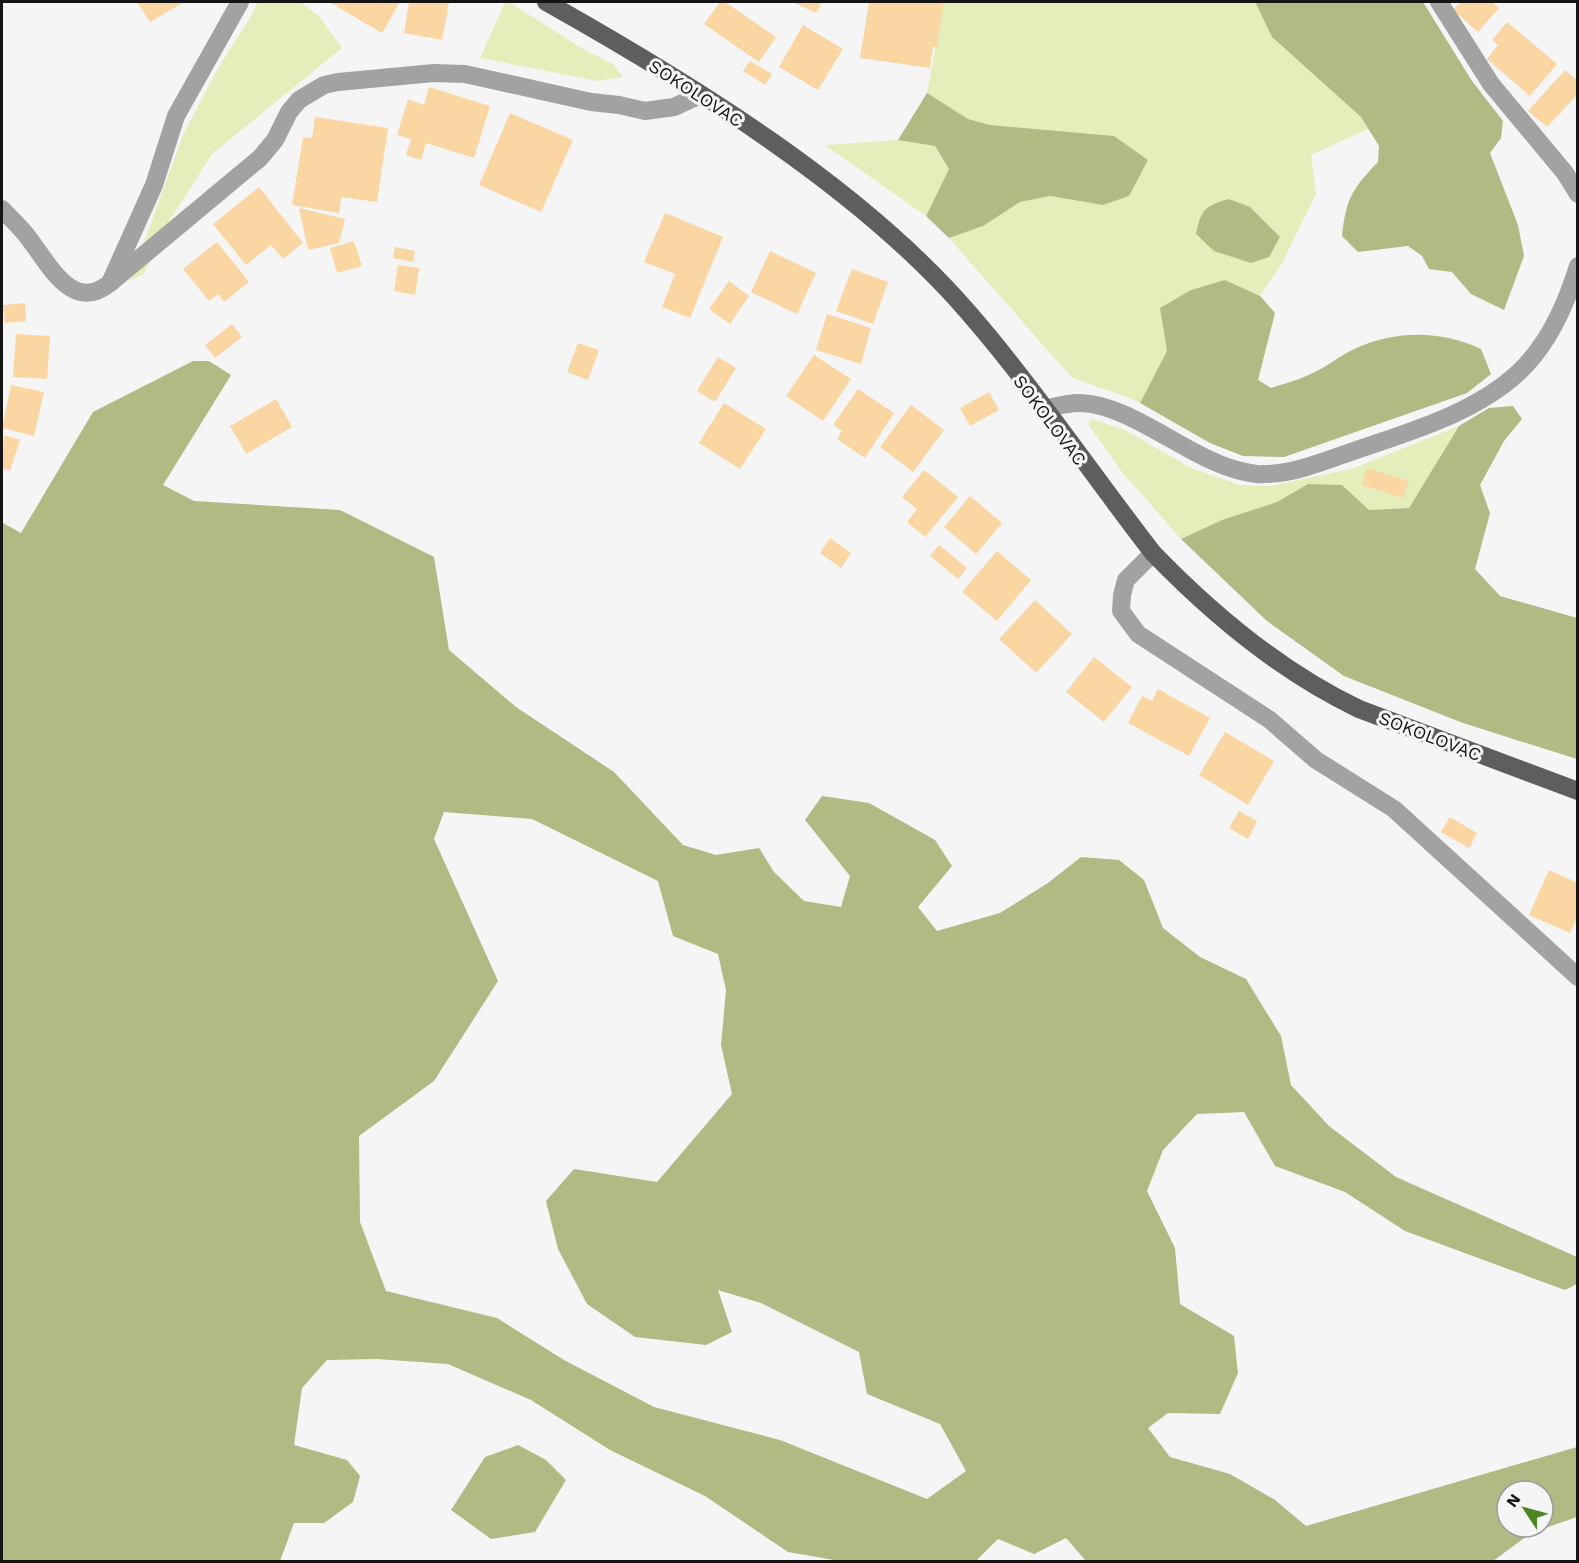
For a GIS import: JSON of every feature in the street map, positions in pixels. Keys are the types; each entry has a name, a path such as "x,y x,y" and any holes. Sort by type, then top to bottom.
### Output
{"main road":[{"name":"SOKOLOVAC","path":"546,2 700,95 826,182 906,251 968,312 1153,553 1220,617 1287,668 1330,696 1578,791"}],"street":[{"path":"110,283 154,185 176,116 240,2"},
{"path":"1439,2 1491,84 1565,173 1578,194"},
{"path":"2,209 28,237 67,286 83,293 99,292 260,158 275,140 299,100 324,85 434,73 465,74 591,102 645,111 674,107 700,95"},
{"path":"1044,409 1064,404 1093,404 1121,414 1236,470 1264,475 1297,470 1406,433 1472,405 1519,373 1537,352 1555,324 1578,266"},
{"path":"1153,553 1126,580 1122,595 1121,611 1138,634 1270,720 1316,760 1394,808 1578,977"}],"green space":[{"path":"257,2 300,2 319,16 342,48 212,154 170,220 144,274 130,281 183,135 217,70 253,13"},
{"path":"505,2 509,2 583,49 613,64 623,77 598,81 480,58"},
{"path":"944,2 1255,2 1272,37 1361,117 1368,129 1311,155 1316,194 1281,265 1260,296 1225,280 1167,351 1140,403 1071,377 949,238 983,226 1020,202 1050,196 1103,205 1114,136 990,125 968,119 927,93"},
{"path":"1255,2 1423,2 1472,81 1503,121 1501,138 1490,153 1518,225 1524,256 1504,310 1471,294 1452,272 1429,269 1422,256 1408,246 1358,252 1342,236 1348,203 1356,188 1378,162 1379,146 1361,117 1272,37"},
{"path":"927,93 968,119 990,125 1114,136 1148,160 1129,196 1103,205 1050,196 1020,202 983,226 949,238 926,216 949,169 935,146 898,140"},
{"path":"898,140 935,146 949,169 926,216 825,145"},
{"path":"1229,199 1250,207 1280,237 1269,257 1251,263 1214,251 1196,234 1205,210"},
{"path":"1225,280 1260,296 1275,313 1258,380 1271,388 1313,373 1349,352 1374,341 1405,335 1436,336 1481,349 1491,374 1467,393 1284,457 1243,456 1210,443 1140,403 1167,351 1160,308 1191,290"},
{"path":"193,361 209,361 231,375 163,485 194,501 340,510 434,557 449,650 516,707 614,772 683,845 716,855 759,848 774,872 804,901 841,907 850,876 805,820 822,796 869,803 935,840 952,866 918,907 937,931 1000,913 1048,883 1081,857 1119,860 1144,880 1163,928 1200,957 1246,979 1281,1036 1291,1085 1329,1126 1396,1177 1577,1257 1577,1284 1565,1290 1405,1231 1345,1192 1275,1166 1244,1112 1197,1114 1163,1150 1147,1191 1175,1248 1180,1304 1234,1336 1238,1373 1220,1414 1168,1413 1148,1428 1170,1457 1230,1474 1275,1500 1306,1526 1577,1447 1577,1517 1555,1525 1555,1479 1495,1479 1495,1539 1523,1539 1493,1561 1086,1561 1066,1538 1034,1554 998,1539 976,1561 840,1561 788,1552 705,1496 610,1450 531,1400 448,1364 377,1359 327,1360 302,1388 294,1445 347,1460 360,1476 353,1502 324,1523 294,1523 280,1561 2,1561 3,523 21,533 93,412","holes":["444,812 532,819 658,881 673,936 718,954 726,990 721,1045 732,1094 657,1182 574,1169 546,1201 558,1249 587,1304 635,1337 706,1345 732,1332 718,1290 761,1303 859,1352 867,1394 940,1424 966,1471 927,1499 780,1440 654,1407 564,1360 497,1318 386,1291 360,1222 359,1136 434,1081 498,981 434,839"]},
{"path":"1513,406 1522,419 1504,441 1480,485 1490,513 1475,569 1500,596 1577,618 1577,759 1463,723 1344,676 1267,621 1181,539 1222,520 1277,502 1308,484 1342,485 1369,510 1409,508 1459,426 1489,408"},
{"path":"1092,419 1125,430 1191,468 1240,485 1271,486 1354,468 1459,426 1409,508 1369,510 1342,485 1308,484 1277,502 1222,520 1181,539 1122,472 1088,424"},
{"path":"518,1445 546,1460 566,1480 535,1532 491,1539 451,1510 485,1457"}],"building":[{"path":"137,2 184,2 150,22"},
{"path":"329,2 400,2 382,33"},
{"path":"409,2 449,3 442,40 404,33"},
{"path":"720,2 725,2 776,37 759,62 704,24"},
{"path":"792,2 822,2 816,13"},
{"path":"869,2 944,2 937,47 933,47 930,68 860,58"},
{"path":"1461,2 1492,2 1499,8 1478,32 1453,10"},
{"path":"1507,22 1557,64 1530,96 1487,59 1498,45 1492,40"},
{"path":"803,25 843,49 818,90 779,67"},
{"path":"750,61 772,74 765,85 743,71"},
{"path":"1565,70 1578,81 1578,94 1547,127 1528,111"},
{"path":"429,87 490,106 474,158 426,143 421,160 406,155 411,139 397,135 408,99 424,105"},
{"path":"510,113 573,140 541,212 479,185"},
{"path":"315,117 388,128 377,202 341,197 339,213 292,205 303,137 312,138"},
{"path":"259,187 303,243 283,259 271,245 246,265 213,224"},
{"path":"299,208 345,219 339,243 308,250"},
{"path":"665,213 723,237 690,318 662,307 675,274 644,262"},
{"path":"354,241 362,266 337,273 330,248"},
{"path":"217,242 249,282 224,302 218,294 209,301 183,269"},
{"path":"395,247 415,251 413,262 393,258"},
{"path":"770,251 816,273 797,314 751,292"},
{"path":"398,265 419,268 415,295 394,291"},
{"path":"852,269 888,282 873,324 836,311"},
{"path":"729,281 749,296 730,324 709,309"},
{"path":"25,303 26,321 5,323 3,305"},
{"path":"827,314 871,328 861,364 816,350"},
{"path":"232,324 242,337 215,358 205,345"},
{"path":"16,334 50,336 47,379 13,377"},
{"path":"578,343 599,350 588,380 567,372"},
{"path":"814,355 851,379 823,421 786,396"},
{"path":"718,357 736,368 715,402 697,391"},
{"path":"11,385 44,392 34,436 2,428"},
{"path":"858,389 894,413 865,458 837,439 842,431 833,425"},
{"path":"989,392 999,410 970,426 960,408"},
{"path":"276,399 292,427 246,454 230,426"},
{"path":"724,403 766,429 740,469 699,443"},
{"path":"911,405 944,430 913,472 880,447"},
{"path":"4,435 20,440 10,471 2,468"},
{"path":"1367,468 1409,481 1403,498 1362,485"},
{"path":"924,470 958,497 925,537 907,522 917,509 902,497"},
{"path":"970,496 1002,523 976,554 944,527"},
{"path":"830,538 851,553 841,568 820,553"},
{"path":"939,545 967,568 958,579 930,556"},
{"path":"997,551 1031,580 997,621 962,592"},
{"path":"1035,600 1072,634 1036,673 999,639"},
{"path":"1094,657 1132,687 1104,722 1066,692"},
{"path":"1158,689 1210,718 1189,756 1128,723 1142,696 1152,701"},
{"path":"1225,732 1274,761 1248,805 1199,775"},
{"path":"1239,811 1257,821 1248,839 1229,828"},
{"path":"1450,817 1477,833 1469,848 1441,832"},
{"path":"1549,870 1578,883 1578,916 1570,933 1529,915"}]}
